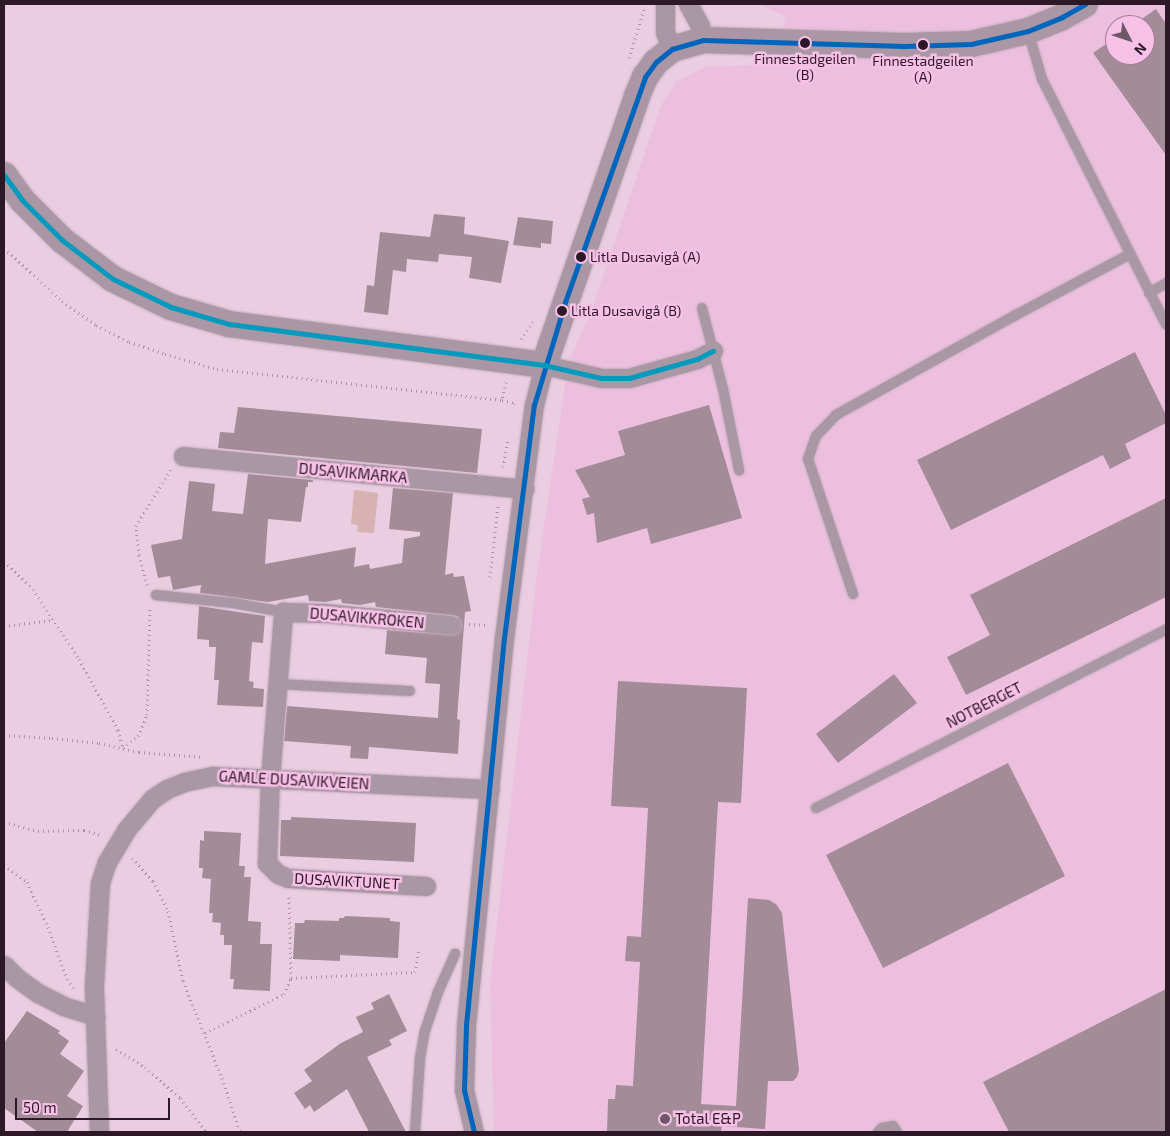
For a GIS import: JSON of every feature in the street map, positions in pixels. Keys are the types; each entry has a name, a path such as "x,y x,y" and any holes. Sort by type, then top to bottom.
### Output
{"main road":[{"path":"4,176 22,200 62,240 113,279 171,307 229,324 544,366 637,96 645,77 656,62 672,49 703,40 770,44 942,46 971,44 1028,31 1062,17 1085,4"}],"street":[{"path":"665,4 664,32 672,49"},
{"path":"688,4 700,26 703,40"},
{"path":"474,1132 464,1090 466,1025 504,638 534,405 544,366 593,377 629,378 697,359 713,351"},
{"name":"DUSAVIKMARKA","path":"183,456 524,489"},
{"path":"270,779 283,612"},
{"name":"DUSAVIKKROKEN","path":"283,612 325,613 451,625"},
{"name":"GAMLE DUSAVIKVEIEN","path":"99,1132 95,953 100,883 107,862 140,811 167,789 184,782 212,776 490,789"},
{"name":"DUSAVIKTUNET","path":"270,779 268,863 278,874 288,878 426,886"},
{"path":"8,977 63,1006 95,1016"}],"lane":[{"path":"1028,31 1042,79 1166,325"},
{"path":"852,594 808,459 816,436 836,415 1130,254"},
{"path":"1149,293 1166,283"},
{"path":"702,308 724,389 739,470"},
{"name":"DUSAVIKKROKEN","path":"151,595 232,603 283,612"},
{"name":"NOTBERGET","path":"816,808 1166,630"},
{"path":"278,684 410,691"},
{"path":"415,1132 420,1058 425,1031 441,983 455,954"},
{"path":"878,1132 882,1128 893,1126 897,1132"}],"path":[{"path":"4,248 62,301 96,324 130,342 165,354 217,369 502,400 514,403 513,410"},
{"path":"502,400 507,374"},
{"path":"501,476 509,432"},
{"path":"124,748 138,736 146,715 151,595 139,555 136,526 179,456 183,456"},
{"path":"490,581 498,504"},
{"path":"4,561 33,589 53,620 96,689 118,730 124,748"},
{"path":"485,635 486,617"},
{"path":"4,626 53,620"},
{"path":"4,735 52,738 124,748 139,752 208,757"},
{"path":"4,822 38,831 84,830 103,835 153,881 168,911 183,981 239,1124 240,1132"},
{"path":"4,865 27,882 55,944 67,978 95,1016"},
{"path":"205,1034 284,994 291,978 288,878"},
{"path":"291,978 415,972 419,948"},
{"path":"96,1047 113,1047 145,1067 180,1098 206,1132"}],"shaded area":[{"path":"759,4 1166,4 1166,1132 494,1132 490,984 537,574 568,364 593,306 661,105 676,82 705,67 772,64 786,17"},
{"path":"354,490 378,493 374,533 357,532 358,525 351,524"}],"building":[{"path":"1156,9 1166,24 1166,155 1093,53 1105,45 1105,65 1155,65 1155,15 1147,15"},
{"path":"434,214 465,217 464,234 509,241 501,283 469,278 472,257 439,254 438,262 407,259 406,272 393,270 388,315 364,312 367,285 374,286 380,232 430,237"},
{"path":"518,217 553,221 551,244 541,243 541,248 513,245"},
{"path":"1135,352 1166,415 1166,423 1125,444 1131,458 1110,469 1103,455 951,530 917,460"},
{"path":"709,405 742,518 651,544 647,528 597,543 594,513 587,515 582,499 590,497 575,470 625,455 618,431"},
{"path":"238,407 482,429 477,473 218,448 220,432 234,433"},
{"path":"248,474 313,480 313,482 308,482 308,487 306,487 301,522 268,519 265,564 356,547 354,567 369,564 370,569 402,563 404,539 420,536 420,532 389,529 393,488 453,493 445,575 453,573 454,577 464,576 471,611 465,612 457,719 460,720 458,754 369,747 368,759 350,758 351,746 284,741 287,706 438,718 440,684 425,683 427,658 385,654 387,630 455,635 462,626 457,616 376,607 375,602 360,605 342,603 341,599 325,602 309,601 308,595 268,602 200,593 201,585 173,590 170,576 158,578 151,545 182,539 189,481 215,484 212,511 243,514"},
{"path":"1166,498 1166,597 966,695 947,657 990,635 970,595"},
{"path":"199,606 265,616 263,643 252,642 249,681 254,682 253,688 264,689 263,707 217,705 219,680 214,680 216,647 209,647 209,640 197,639"},
{"path":"894,674 917,703 838,763 816,734"},
{"path":"618,681 747,688 741,803 718,802 701,1104 736,1106 748,898 769,900 776,904 782,913 799,1070 797,1077 793,1081 768,1081 765,1129 722,1126 721,1132 607,1132 608,1099 615,1099 616,1085 633,1086 640,962 625,961 627,936 641,937 648,808 611,806"},
{"path":"1008,763 1065,876 883,968 826,855"},
{"path":"291,817 416,823 414,862 280,856 281,820 291,820"},
{"path":"204,831 241,833 239,866 245,866 244,877 251,877 248,921 261,922 260,944 272,944 270,991 233,989 234,979 230,979 232,945 224,945 224,935 220,935 221,923 212,922 213,913 209,913 211,879 202,878 203,868 199,868 200,840 204,841"},
{"path":"345,916 390,918 390,921 400,922 398,958 340,955 340,961 293,959 295,923 304,923 305,920 339,921 339,918 344,918"},
{"path":"1166,989 1166,1132 1009,1132 983,1082"},
{"path":"389,994 407,1031 389,1040 392,1045 367,1057 406,1132 369,1132 347,1089 314,1112 310,1105 305,1109 294,1093 312,1081 304,1070 341,1043 363,1032 356,1017 374,1009 371,1003"},
{"path":"27,1011 60,1031 58,1033 69,1041 60,1054 84,1071 67,1096 83,1106 67,1132 38,1132 4,1108 4,1043"}],"transit line":[{"path":"474,1132 464,1090 466,1025 504,638 534,405 565,302 645,77 656,62 672,49 703,40 904,46 971,44 1028,31 1062,17 1085,4"},
{"path":"4,175 22,200 62,240 113,279 171,307 229,324 544,365 601,378 629,378 697,359 713,351"}],"place":[{"name":"Finnestadgeilen (B)","path":"805,43"},
{"name":"Finnestadgeilen (A)","path":"923,45"},
{"name":"Litla Dusavigå (A)","path":"581,257"},
{"name":"Litla Dusavigå (B)","path":"562,311"},
{"name":"Total E&P","path":"665,1119"}]}
